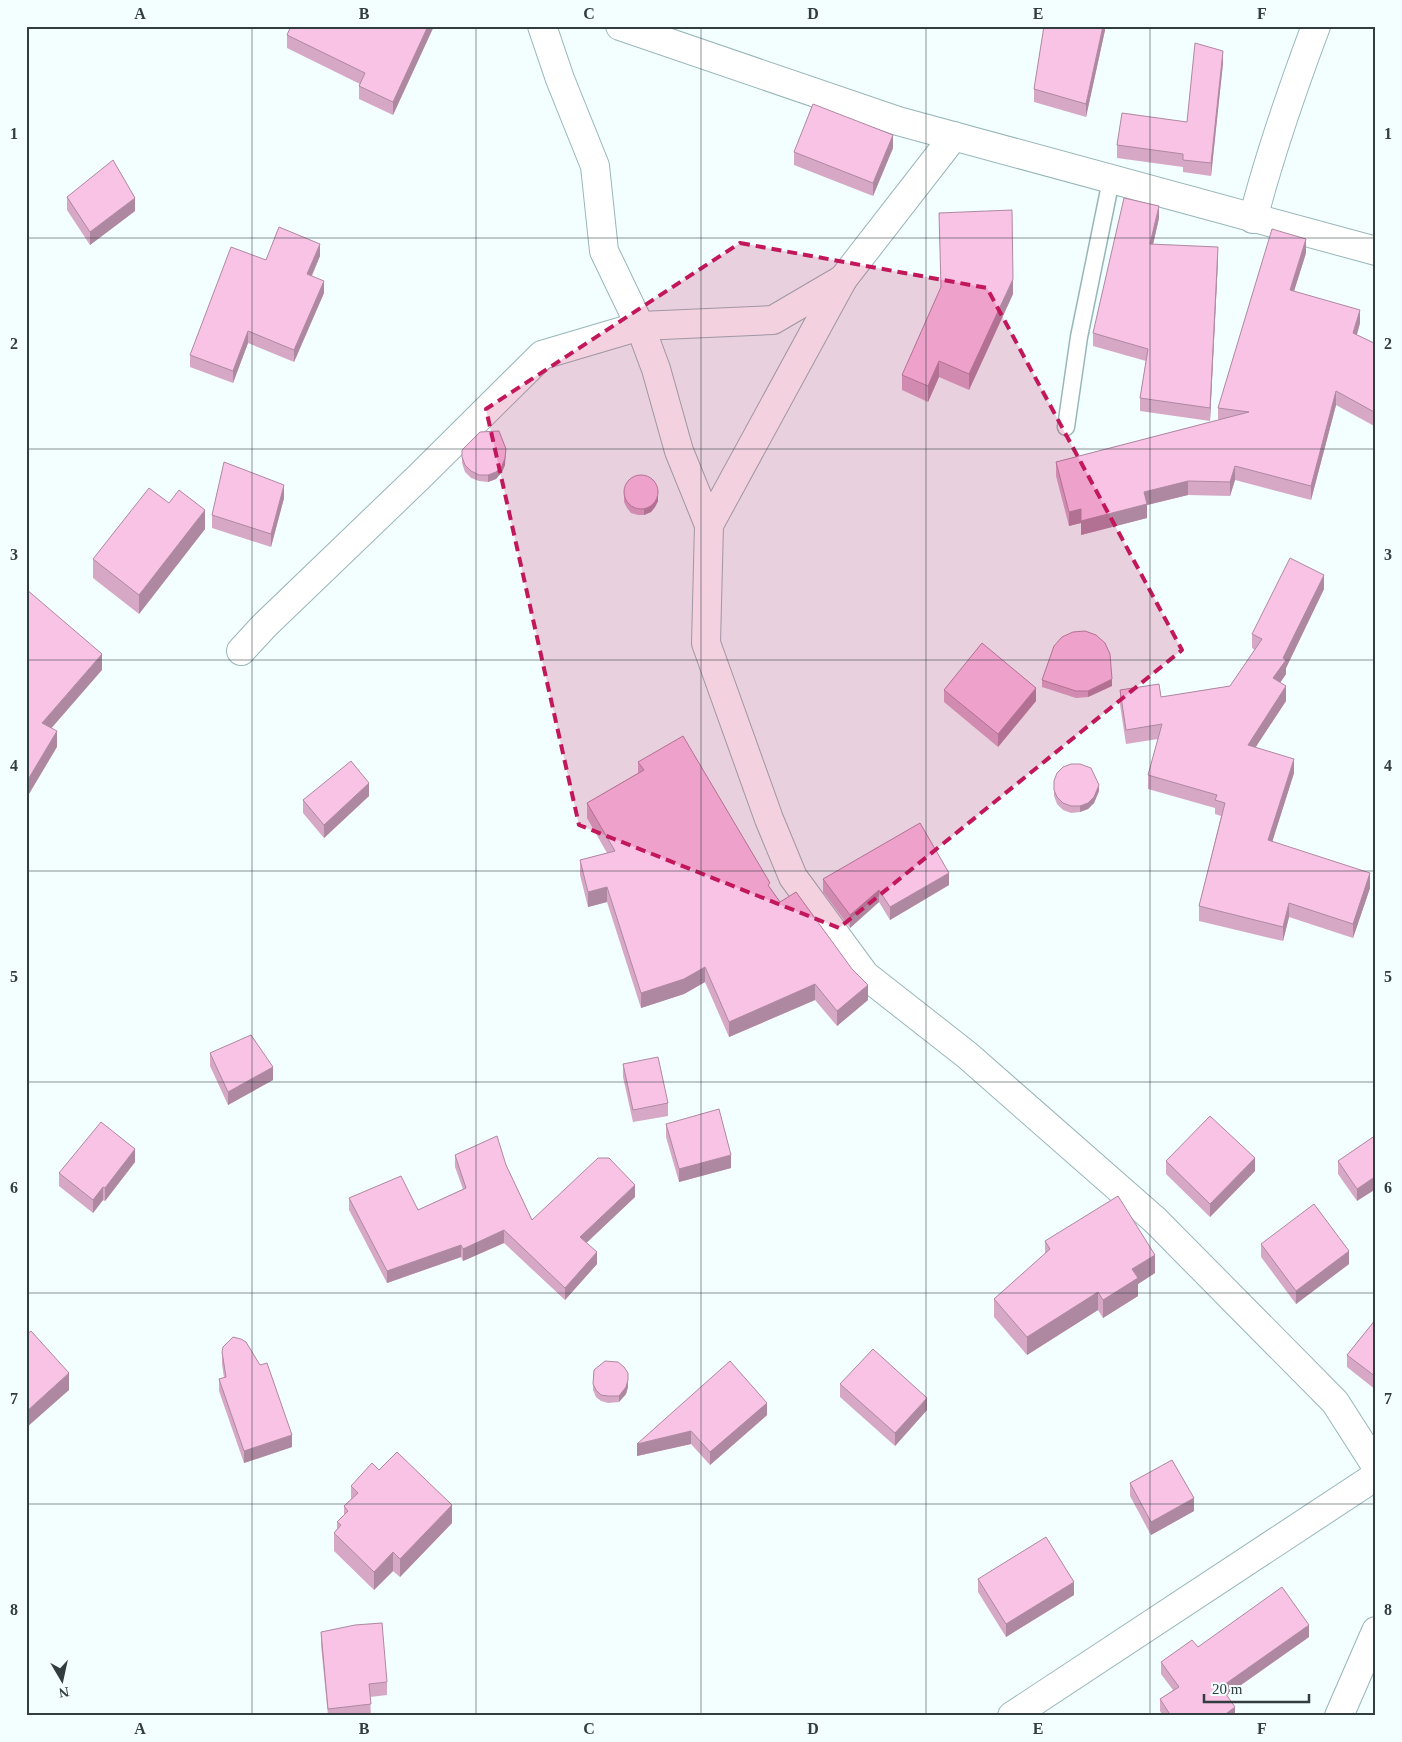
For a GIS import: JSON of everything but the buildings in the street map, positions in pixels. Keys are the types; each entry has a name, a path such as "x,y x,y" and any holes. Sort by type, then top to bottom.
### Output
{"street":[{"path":"542,26 560,80 594,166 604,251 640,326 656,369 678,451 709,525 706,643 769,819 794,877 865,975 967,1055 1156,1220 1335,1402 1376,1466"},
{"path":"620,26 898,121 1376,251"},
{"path":"1253,219 1268,160 1316,26"},
{"path":"709,525 843,278 954,136"},
{"path":"241,651 264,626 542,355 640,326 773,320 843,278"},
{"path":"1012,1716 1376,1476"},
{"path":"1339,1716 1376,1631"}],"lane":[{"path":"1066,427 1079,337 1111,180"}],"highlighted area":[{"path":"740,243 987,288 1182,650 839,928 579,825 486,409"}]}
